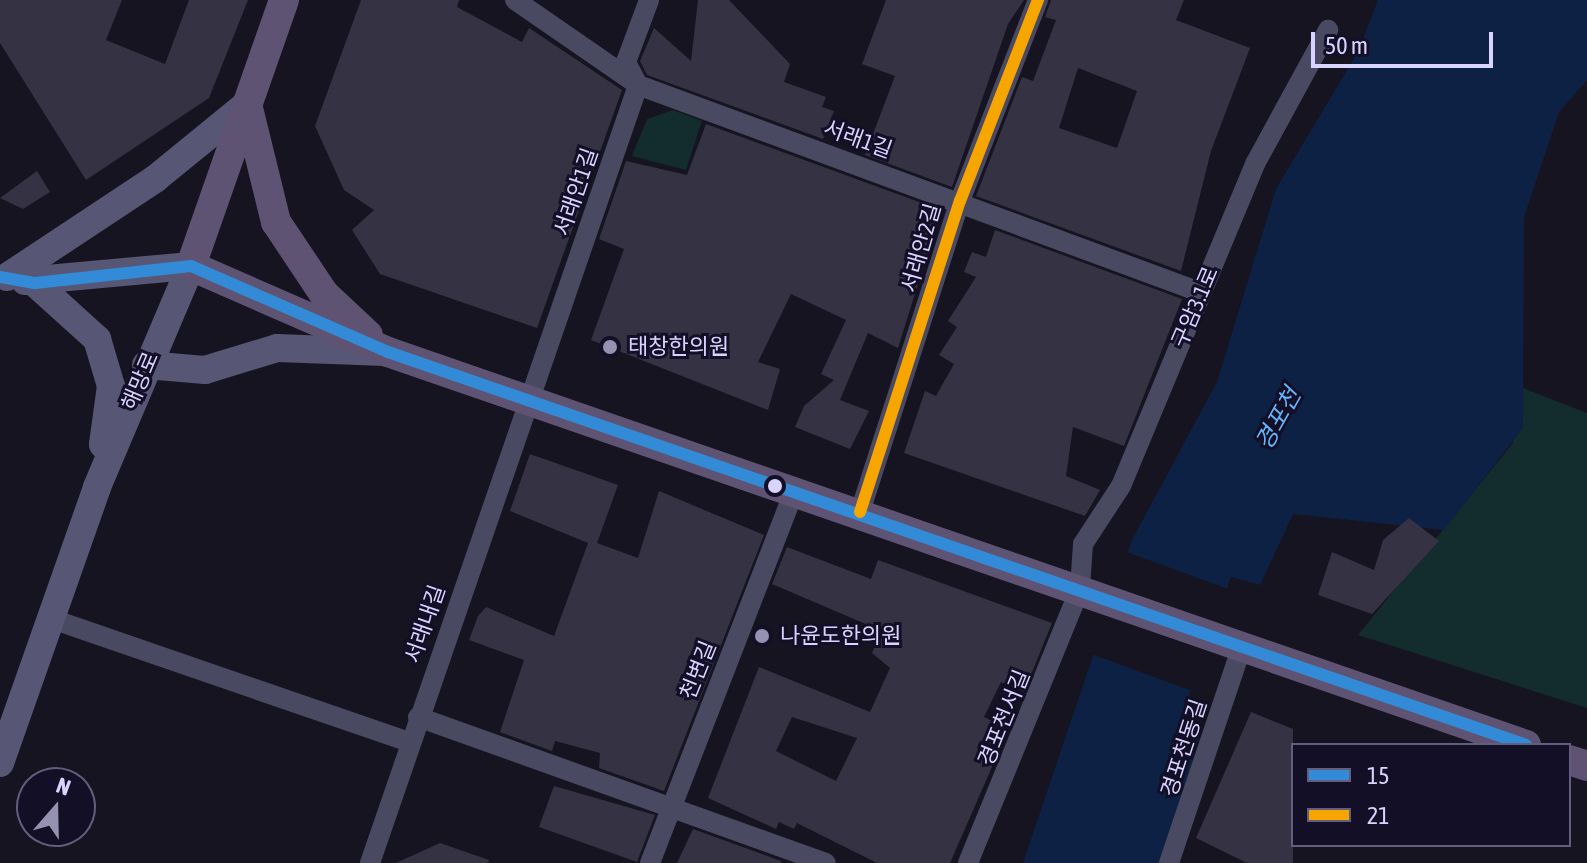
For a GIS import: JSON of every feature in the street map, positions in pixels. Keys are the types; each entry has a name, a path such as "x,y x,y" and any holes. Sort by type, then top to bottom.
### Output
{"main road":[{"name":"해망로","path":"191,266 284,0"},
{"path":"247,104 276,222 324,294 388,352"},
{"path":"191,266 388,352 793,495 860,512 1520,743"}],"street":[{"name":"서래1길","path":"515,0 638,85 960,201 1200,292"},
{"path":"638,85 626,62 649,0"},
{"name":"서래안2길","path":"860,512 960,201 1038,0"},
{"name":"구암3.1로","path":"1086,590 1083,544 1121,486 1255,164 1328,30"},
{"name":"서래안1길","path":"529,401 638,85"},
{"path":"3,277 155,179 247,104"},
{"path":"3,277 35,283 191,266"},
{"name":"해망로","path":"0,763 97,487 146,365 191,266"},
{"path":"35,283 97,339 111,386 97,487"},
{"path":"146,365 205,370 277,348 388,352"},
{"name":"서래내길","path":"370,863 529,401"},
{"name":"천변길","path":"650,863 793,495"},
{"name":"경포천서길","path":"968,863 1086,590"},
{"path":"52,619 410,742"},
{"name":"경포천동길","path":"1169,863 1230,642"},
{"path":"418,717 826,863"}],"green space":[{"path":"673,110 702,121 686,170 632,156 647,119"},
{"path":"1515,385 1587,413 1587,708 1358,635 1513,443"}],"water":[{"name":"경포천","path":"1378,0 1587,0 1587,80 1559,112 1524,217 1523,428 1444,530 1293,514 1260,585 1231,577 1191,687 1181,732 1199,740 1161,863 1023,863 1132,540 1217,382 1276,189 1358,52"}],"pier":[{"path":"1124,551 1230,590 1193,691 1087,652"}],"building":[{"path":"0,0 122,0 106,40 165,64 189,0 248,0 209,98 86,180 0,43"},
{"path":"361,0 459,0 457,7 522,42 529,28 622,90 537,328 380,274 352,230 374,210 344,190 315,126"},
{"path":"698,0 729,0 790,64 784,82 826,97 822,107 834,111 823,139 647,75 640,61 654,28 691,61"},
{"path":"886,0 1024,0 1008,24 952,187 865,155 895,76 862,64"},
{"path":"1051,0 1184,0 1176,20 1250,48 1211,151 1181,271 976,196 1022,77 1033,81 1056,20 1045,17","holes":["1078,68 1137,91 1117,148 1059,128"]},
{"path":"706,124 941,210 898,348 868,333 840,400 869,411 850,449 795,427 804,406 834,380 821,374 846,320 791,294 758,362 780,369 768,410 591,340 624,249 599,239 626,161 687,175"},
{"path":"37,171 50,192 23,209 0,198"},
{"path":"995,230 1182,299 1124,446 1073,427 1066,476 1100,490 1085,516 904,453 925,391 936,396 954,364 939,355 957,327 948,321 976,277 964,272 972,252 986,257"},
{"path":"530,454 618,485 597,543 638,558 659,491 764,535 664,791 599,768 600,753 555,741 552,751 500,732 524,660 469,640 478,616 486,607 554,636 588,543 510,511"},
{"path":"1409,518 1439,541 1372,614 1318,595 1332,552 1374,570 1383,540"},
{"path":"787,547 871,579 878,560 1052,623 1024,692 1001,682 984,717 1009,728 950,863 877,863 797,823 794,829 779,822 776,829 708,798 759,667 870,712 890,668 872,653 882,631 772,584","holes":["792,717 857,738 836,781 776,751"]},
{"path":"1251,712 1293,729 1293,863 1247,863 1196,838"},
{"path":"554,786 655,815 637,862 539,827"},
{"path":"693,829 781,861 781,863 677,863"},
{"path":"440,843 489,860 488,863 396,863"}],"transit line":[{"name":"21","path":"860,512 960,201 1038,0"},
{"name":"15","path":"0,277 35,283 191,266 388,352 1520,743"}],"place":[{"name":"태창한의원","path":"610,347"},
{"name":"나윤도한의원","path":"762,636"}]}
